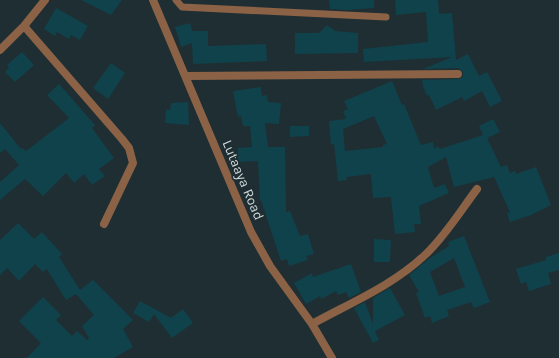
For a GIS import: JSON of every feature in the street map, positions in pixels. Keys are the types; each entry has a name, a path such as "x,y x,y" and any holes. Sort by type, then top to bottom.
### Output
{"street":[{"path":"0,50 24,26 45,0"},
{"name":"Lutaaya Road","path":"153,0 250,232 270,266 312,324 332,358"},
{"path":"24,26 122,139 132,155 132,168 104,224"},
{"path":"186,76 458,74"},
{"path":"312,324 387,283 427,254 478,189"}],"lane":[{"path":"176,0 182,7 386,17"}],"building":[{"path":"81,0 122,0 111,15"},
{"path":"329,0 374,0 374,8 347,10 330,9"},
{"path":"395,0 438,0 439,14 452,13 456,60 468,54 479,76 487,72 502,101 490,107 482,91 464,101 462,97 436,110 429,95 427,96 422,80 458,79 463,77 463,72 458,68 423,69 452,57 364,62 363,49 428,42 426,12 396,15"},
{"path":"56,8 88,26 80,40 71,35 69,39 57,32 55,36 44,29"},
{"path":"190,23 192,31 208,31 208,46 266,44 267,61 193,64 192,43 181,47 175,27"},
{"path":"327,25 335,31 358,33 358,53 295,54 295,33 319,33"},
{"path":"22,52 34,65 15,82 5,72 9,68 7,65"},
{"path":"111,63 125,73 108,99 93,88"},
{"path":"392,81 402,105 404,104 421,145 433,142 434,149 438,146 440,149 483,135 479,126 493,119 500,132 487,138 501,167 507,165 510,173 515,171 516,174 536,167 551,205 531,215 510,222 507,213 510,212 494,177 454,187 446,157 428,167 434,188 445,184 449,193 419,206 421,224 414,224 415,232 395,234 391,197 373,198 371,174 346,177 347,180 338,181 334,144 331,144 329,121 346,119 343,111 348,109 344,101","holes":["374,116 387,144 383,145 383,147 345,151 343,129"]},
{"path":"59,84 95,125 92,128 114,158 99,169 105,176 92,185 84,174 74,183 66,173 43,196 25,179 0,200 0,182 19,165 5,149 0,153 0,123 21,149 22,148 26,151 69,118 47,95"},
{"path":"261,87 262,96 267,95 268,102 281,103 279,124 265,123 268,147 285,147 286,212 290,211 300,236 308,234 314,254 306,256 308,260 289,266 287,259 281,261 260,200 258,161 238,162 238,148 252,147 250,126 243,126 241,116 238,117 233,91"},
{"path":"188,102 189,125 165,123 166,110 170,110 171,103"},
{"path":"290,126 309,126 309,136 290,137"},
{"path":"18,223 34,239 42,232 62,254 59,257 80,290 93,280 133,320 123,329 133,347 114,358 27,358 41,343 19,321 43,297 61,315 56,320 72,336 77,331 87,340 89,338 82,326 94,315 76,294 66,300 47,269 43,272 35,264 19,281 7,268 0,275 0,240"},
{"path":"464,236 490,302 474,308 471,302 447,310 449,316 432,323 430,316 425,318 416,293 419,292 409,275 430,258 449,246 448,242","holes":["454,258 465,287 439,296 430,272"]},
{"path":"374,239 391,240 390,262 374,262"},
{"path":"559,253 559,270 548,273 551,284 529,291 526,282 521,284 516,269 546,260 546,257"},
{"path":"351,264 361,292 349,298 346,292 338,295 336,291 321,299 320,296 306,304 294,283 312,273 313,277"},
{"path":"390,288 405,315 375,331 379,340 373,343 354,308 365,302 373,324 373,298"},
{"path":"140,301 171,318 183,309 193,323 172,338 154,314 149,322 133,313"}]}
